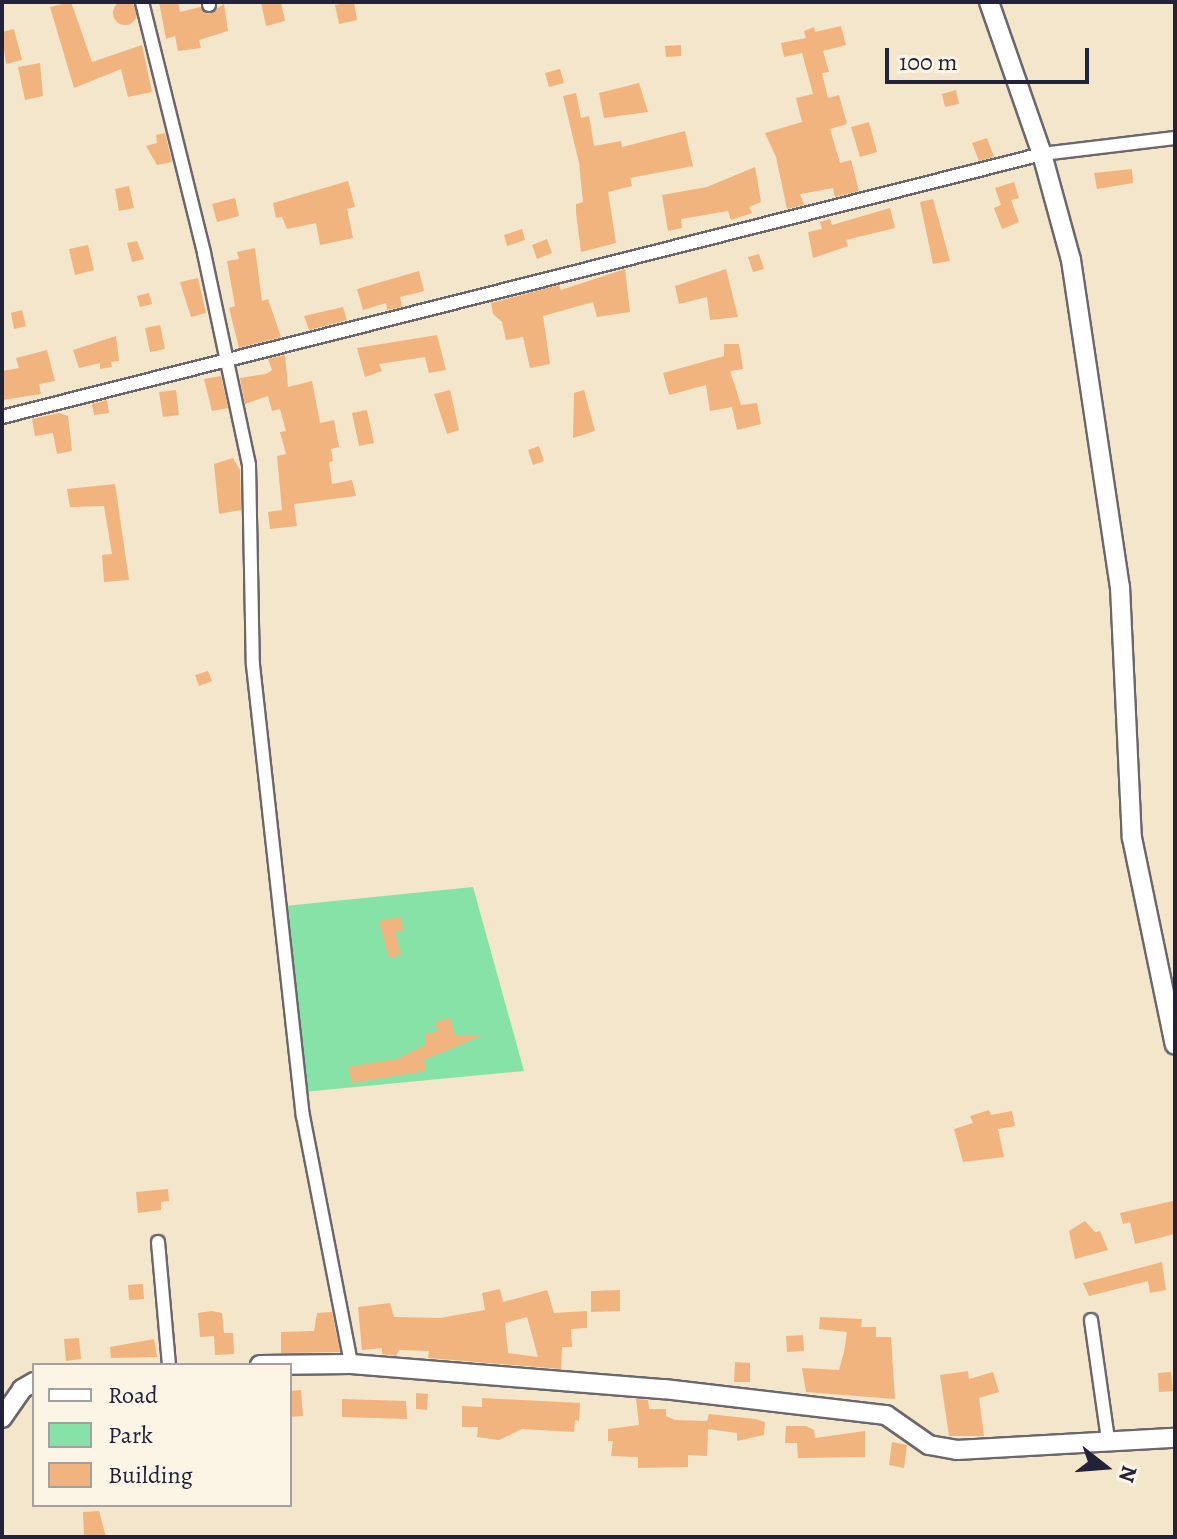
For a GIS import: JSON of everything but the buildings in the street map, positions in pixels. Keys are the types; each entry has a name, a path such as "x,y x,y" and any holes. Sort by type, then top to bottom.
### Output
{"street":[{"path":"142,2 249,465 253,665 303,1116 351,1364"},
{"path":"989,2 1042,154 1071,260 1120,587 1132,838 1175,1045"},
{"path":"2,417 1042,154 1175,138"},
{"path":"158,1242 169,1363"},
{"path":"1091,1320 1108,1440"},
{"path":"292,1365 351,1364 664,1389 886,1415 929,1445 957,1450 989,1452 1108,1440 1175,1438"},
{"path":"2,1418 22,1389 32,1383"}],"green space":[{"path":"473,887 524,1071 303,1092 285,906"}]}
